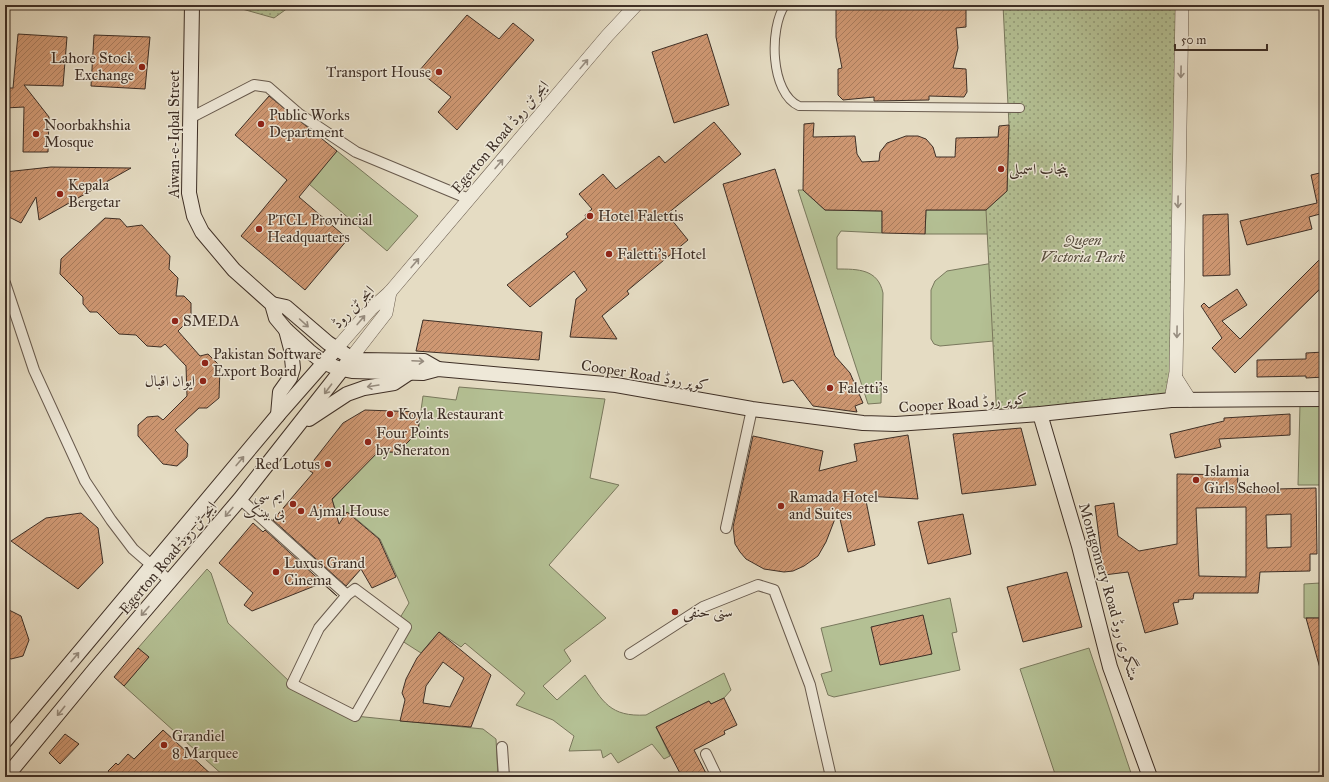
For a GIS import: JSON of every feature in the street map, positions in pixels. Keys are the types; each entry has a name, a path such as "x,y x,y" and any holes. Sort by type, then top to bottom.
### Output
{"main road":[{"name":"Aiwan-e-Iqbal Street","path":"192,5 189,193 191,206 198,224 211,244 234,270 272,304 286,307 336,349 351,358"},
{"name":"Aiwan-e-Iqbal Street","path":"272,304 276,318 286,330 323,362 343,370"},
{"path":"278,414 280,392 290,378 293,368 291,349 286,330"},
{"name":"Egerton Road ایجرٹن روڈ","path":"5,741 278,414 336,349"},
{"name":"Egerton Road ایجرٹن روڈ","path":"6,777 95,669 171,582 240,499 299,426 351,358"},
{"name":"Cooper Road کوپر روڈ","path":"351,358 362,360 424,361 438,369"},
{"name":"Cooper Road کوپر روڈ","path":"343,370 423,373 438,369 616,385 752,409 863,423 896,424 1040,414 1171,400 1324,399"},
{"path":"299,426 347,394 364,388 394,383 409,373"},
{"name":"Montgomery Road منٹگمری روڈ","path":"1040,414 1079,546 1110,667 1150,777"}],"street":[{"name":"Egerton Road ایجرٹن روڈ","path":"390,292 636,5"},
{"path":"785,5 781,11 777,27 775,48 776,70 788,99 799,106 1020,108"},
{"path":"1171,400 1176,378 1182,5"},
{"path":"190,118 254,85 268,87 299,114 356,152 469,199"},
{"path":"5,283 34,370 84,481 129,544 171,582"},
{"name":"ایجرٹن روڈ","path":"336,349 371,309 390,292"},
{"name":"ایجرٹن روڈ","path":"351,358 386,313 390,292"},
{"path":"1176,378 1190,400"},
{"path":"726,528 752,409"},
{"path":"240,499 347,594"},
{"path":"630,654 703,608 758,585 774,590 810,685 832,777"},
{"path":"355,589 406,627 355,716 292,684 319,628 347,594 355,589"},
{"path":"502,747 504,777"},
{"path":"706,754 717,777"}],"green space":[{"path":"228,5 292,5 274,18"},
{"name":"Queen Victoria Park","path":"1003,5 1181,5 1175,398 997,420 986,210 1007,191 1009,125"},
{"path":"337,151 418,216 387,251 309,184"},
{"path":"798,190 803,190 825,210 882,211 882,233 841,231 837,237 837,269 859,270 872,275 877,279 883,293 881,403 868,404"},
{"path":"926,210 986,210 1009,234 925,234"},
{"path":"999,262 1101,331 940,346 934,344 931,339 931,290 935,281 947,271"},
{"path":"459,387 605,399 590,478 619,485 549,565 606,618 564,650 571,661 543,686 557,700 585,675 597,693 609,706 624,713 646,715 724,673 731,690 724,698 711,704 709,701 656,727 670,756 664,759 652,744 618,763 611,753 603,758 601,750 569,751 574,736 553,720 516,705 525,693 465,643 461,647 439,632 421,653 399,639 406,627 398,621 409,603 380,539 348,512 343,519 337,514 332,500 376,453 398,452 418,432 423,396 456,400"},
{"path":"1300,404 1324,404 1324,553 1321,553 1321,485 1298,485"},
{"path":"207,569 211,573 228,623 290,682 355,716 483,729 496,739 498,777 225,777 124,686 149,657 138,648"},
{"path":"1322,569 1324,569 1324,618 1304,618 1304,584 1320,583"},
{"path":"950,598 957,632 952,633 960,670 834,697 828,695 821,674 832,671 821,628"},
{"path":"1089,648 1132,776 1129,777 1056,777 1020,669"}],"building":[{"path":"836,5 966,5 966,27 956,28 958,48 953,68 966,69 967,92 964,97 929,96 929,100 874,101 874,97 843,100 838,95 838,69 842,68 836,37"},
{"name":"Transport House","path":"467,15 499,39 513,23 534,40 457,130 438,112 451,97 419,71"},
{"path":"18,34 67,37 63,86 24,85 49,117 48,152 23,152 24,107 5,108 5,88 13,88"},
{"path":"707,34 729,105 674,123 652,52"},
{"path":"94,35 150,37 145,89 91,86"},
{"path":"269,96 337,151 299,197 348,239 305,290 241,236 287,180 235,135"},
{"name":"Faletti's Hotel","path":"714,122 741,154 667,214 688,240 627,291 629,294 602,316 617,339 570,337 576,299 587,290 574,271 530,307 507,285 568,237 566,234 586,218 585,215 592,209 579,194 603,174 616,189 659,156 665,163"},
{"path":"814,123 813,137 855,136 857,154 862,162 879,161 880,152 887,143 906,136 918,136 926,139 933,147 936,157 955,157 956,138 998,137 999,126 1009,125 1007,191 986,210 926,210 925,234 882,233 882,211 825,210 803,190 804,124"},
{"name":"Kepala Bergetar","path":"51,167 131,168 39,220 36,197 21,223 5,215 5,172"},
{"path":"775,169 835,356 850,373 863,403 855,406 857,412 813,406 793,380 783,383 723,184"},
{"path":"1324,172 1324,215 1320,216 1320,214 1309,217 1312,229 1247,245 1240,221 1317,203 1311,175"},
{"path":"1228,214 1230,275 1203,276 1203,215"},
{"path":"105,218 120,219 127,227 142,225 170,256 169,269 178,278 176,296 184,296 191,303 191,318 178,331 200,356 208,354 220,366 219,398 207,408 199,408 175,430 188,444 187,457 177,466 163,464 138,436 138,425 147,417 158,416 163,420 187,396 186,366 165,344 161,347 147,346 136,335 119,334 97,312 90,312 83,304 83,297 60,274 61,259"},
{"path":"1324,255 1324,285 1235,373 1212,348 1222,338 1201,306 1204,303 1209,308 1237,289 1247,305 1222,321 1240,339"},
{"path":"423,320 542,332 539,360 416,351"},
{"path":"1324,352 1324,377 1257,377 1257,360 1306,359 1306,353"},
{"path":"365,410 420,412 418,432 398,452 390,452 383,447 332,499 339,524 347,512 379,539 396,577 372,588 361,569 346,586 273,520 313,473 307,469 343,423"},
{"path":"1290,414 1290,435 1219,439 1221,447 1175,458 1170,434 1224,421 1224,418"},
{"path":"1021,428 1036,485 962,494 953,434"},
{"name":"Ramada Hotel and Suites","path":"908,435 918,499 865,496 875,545 848,552 838,511 826,542 818,556 804,566 793,571 784,572 764,569 746,559 740,552 735,544 733,527 753,436 823,451 819,471 857,461 854,444"},
{"path":"1177,474 1238,475 1237,490 1316,488 1317,554 1310,554 1310,571 1260,572 1258,593 1194,593 1193,599 1178,600 1179,602 1173,603 1178,624 1145,633 1128,572 1104,575 1095,506 1114,503 1118,536 1139,551 1177,544","holes":["1246,507 1246,577 1199,576 1196,508","1291,514 1291,547 1267,548 1266,515"]},
{"path":"81,513 98,528 103,563 78,589 11,541 46,518"},
{"path":"963,514 971,554 928,564 918,522"},
{"path":"253,523 263,532 265,530 337,596 322,583 252,611 244,605 253,593 219,563"},
{"path":"1067,572 1082,627 1023,642 1007,587"},
{"path":"5,608 21,616 29,640 23,656 11,659 5,656"},
{"path":"923,615 932,654 880,665 871,627"},
{"path":"1306,618 1324,618 1324,671 1321,672"},
{"path":"439,632 491,675 471,727 400,721 405,700 402,693 406,679 417,658","holes":["443,662 464,678 450,707 423,703 426,686"]},
{"path":"138,648 149,657 124,686 114,677"},
{"path":"724,698 737,725 724,731 725,734 694,750 708,777 682,777 656,727 709,701 711,704"},
{"name":"Grandiel 8 Marquee","path":"163,730 214,777 113,777 108,771 116,763 118,765 128,754 134,759"},
{"path":"65,734 79,744 60,764 49,753"}],"place":[{"name":"Lahore Stock Exchange","path":"142,67"},
{"name":"Transport House","path":"439,72"},
{"name":"Public Works Department","path":"261,124"},
{"name":"Noorbakhshia Mosque","path":"36,134"},
{"name":"پنجاب اسمبلی","path":"1001,169"},
{"name":"Kepala Bergetar","path":"60,194"},
{"name":"Hotel Falettis","path":"590,216"},
{"name":"PTCL Provincial Headquarters","path":"259,229"},
{"name":"Faletti's Hotel","path":"609,254"},
{"name":"SMEDA","path":"175,321"},
{"name":"Pakistan Software Export Board","path":"205,363"},
{"name":"ایوان اقبال","path":"203,381"},
{"name":"Faletti's","path":"830,388"},
{"name":"Koyla Restaurant","path":"390,414"},
{"name":"Four Points by Sheraton","path":"368,442"},
{"name":"Red Lotus","path":"328,464"},
{"name":"Islamia Girls School","path":"1196,480"},
{"name":"ایم سی بی بینک","path":"293,504"},
{"name":"Ramada Hotel and Suites","path":"781,506"},
{"name":"Ajmal House","path":"301,511"},
{"name":"Luxus Grand Cinema","path":"276,572"},
{"name":"سنی حنفی","path":"675,612"},
{"name":"Grandiel 8 Marquee","path":"164,745"}]}
